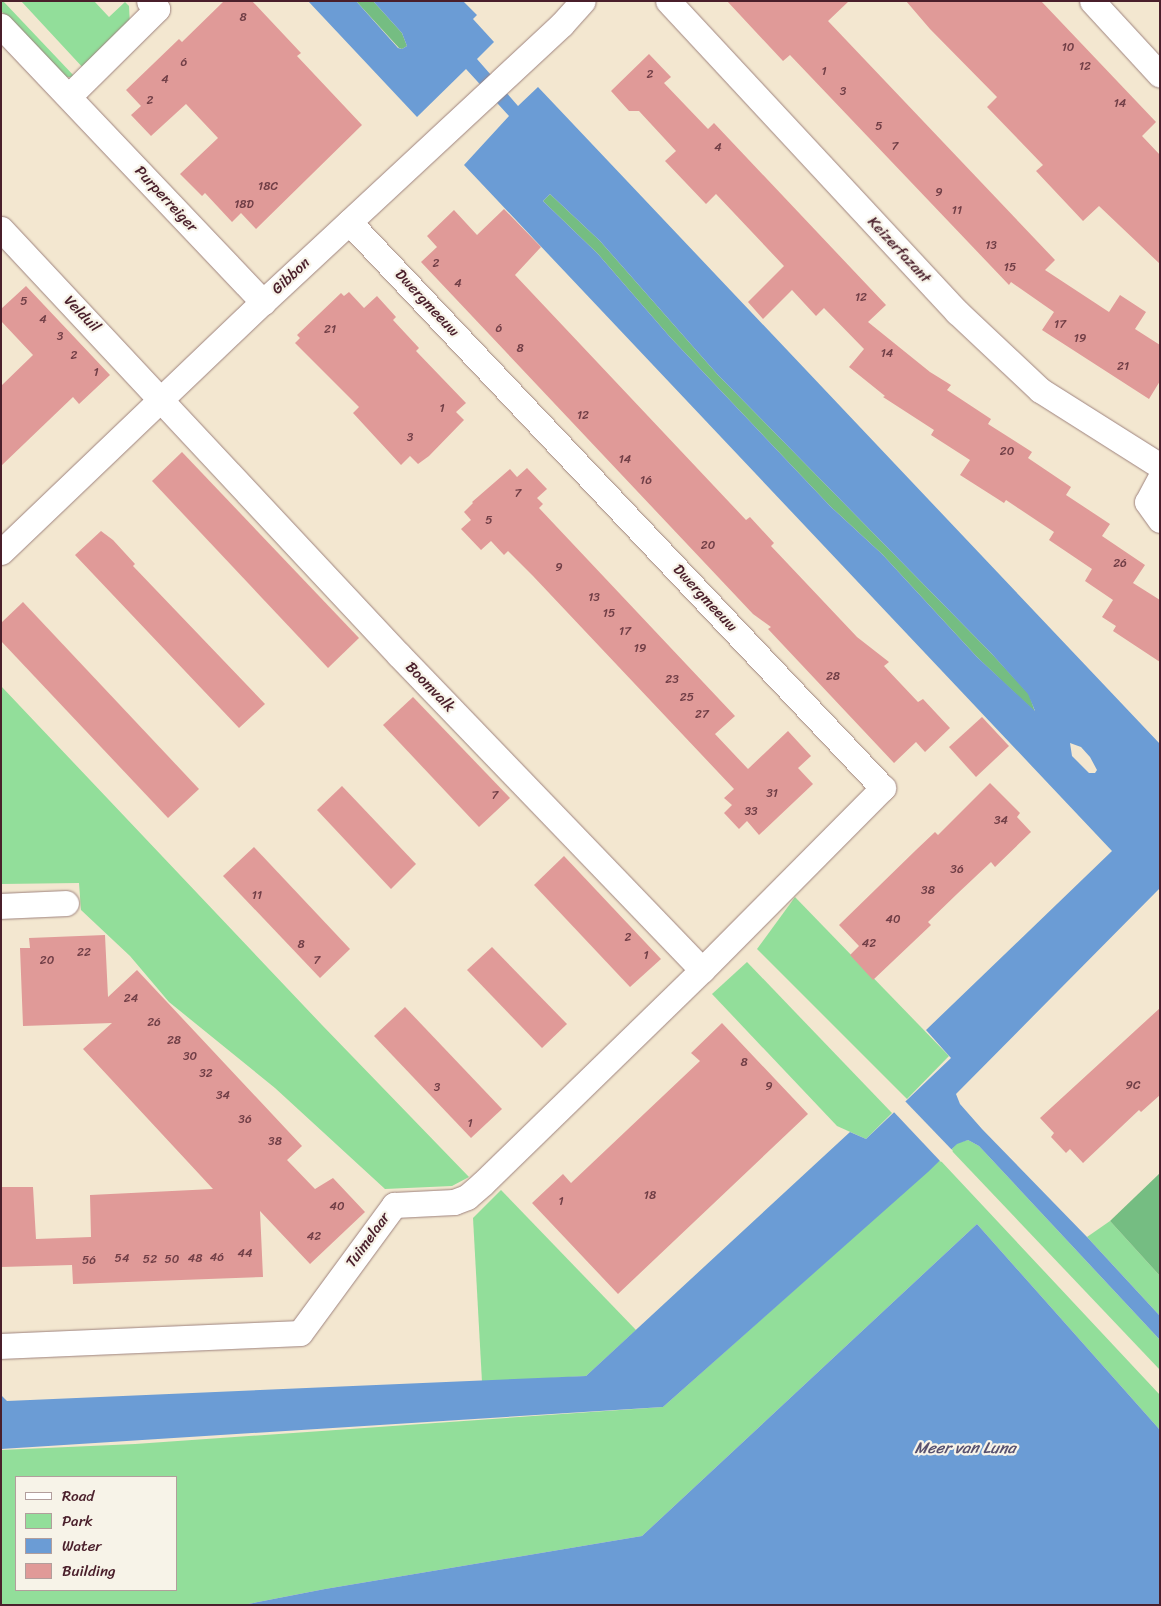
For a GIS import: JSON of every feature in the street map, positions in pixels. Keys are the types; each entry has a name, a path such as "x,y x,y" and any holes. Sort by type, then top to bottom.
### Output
{"street":[{"path":"69,96 157,9 149,1"},
{"name":"Gibbon","path":"1,552 263,302 562,24 583,1"},
{"name":"Keizerfazant","path":"668,1 964,319 1040,390 1160,466"},
{"path":"1092,1 1160,76"},
{"name":"Purperreiger","path":"1,26 263,302"},
{"name":"Dwergmeeuw","path":"349,222 883,788 702,970"},
{"name":"Velduil","path":"1,229 163,399"},
{"name":"Boomvalk","path":"163,399 399,655 702,970"},
{"path":"1160,478 1146,502 1160,520"},
{"path":"1,906 66,904"},
{"name":"Tuimelaar","path":"1,1346 300,1332 394,1204 454,1202 467,1197 702,970"}],"green space":[{"path":"1,1 75,77 64,77 1,11"},
{"path":"21,1 94,1 109,17 125,2 129,6 130,26 85,70"},
{"path":"356,1 373,1 402,33 407,46 402,49 399,48"},
{"path":"550,194 600,241 718,375 991,653 1029,694 1035,712 977,657 882,554 830,506 670,337 598,254 543,201"},
{"path":"1,686 322,1025 469,1177 452,1186 385,1189 275,1088 169,1002 130,956 81,910 79,883 1,884"},
{"path":"795,897 949,1056 907,1099 757,949"},
{"path":"747,962 892,1113 866,1139 837,1126 712,994"},
{"path":"968,1140 979,1146 1160,1340 1160,1370 951,1150 957,1143"},
{"path":"940,1160 1160,1395 1160,1430 977,1224 642,1536 325,1589 243,1605 1,1605 1,1450 135,1444 663,1407"},
{"path":"1160,1173 1160,1276 1110,1221"},
{"path":"501,1190 636,1330 586,1376 482,1382 473,1218"},
{"path":"1110,1221 1160,1276 1160,1316 1087,1237"}],"water":[{"path":"308,1 356,1 398,48 402,49 407,46 402,33 373,1 463,1 477,15 473,19 494,42 477,59 518,106 538,87 1160,744 1160,888 956,1094 960,1104 982,1129 1087,1237 1160,1316 1160,1340 979,1146 968,1140 957,1144 928,1172 663,1407 1,1449 1,1395 7,1401 586,1376 850,1132 866,1139 951,1058 926,1030 1112,851 464,165 509,116 466,69 417,117","holes":["550,194 600,241 718,375 991,653 1028,694 1035,711 977,657 882,554 830,506 670,337 598,254 543,201","1070,743 1081,747 1090,757 1097,770 1095,773 1089,773 1072,756"]},
{"name":"Meer van Luna","path":"977,1224 1160,1430 1160,1605 243,1605 325,1589 642,1536"}],"pier":[{"path":"903,1099 953,1151 941,1162 892,1110"}],"building":[{"path":"224,1 252,1 301,53 297,56 362,125 256,229 241,213 232,222 205,193 202,196 180,174 218,138 186,104 151,136 131,115 141,106 126,90 179,39 182,42"},
{"path":"727,1 849,1 828,21 1055,260 1045,270 1109,312 1120,295 1146,312 1135,329 1160,345 1160,381 1149,399 1042,330 1054,312 1011,282 1009,285 790,55 783,61"},
{"path":"906,1 1041,1 1156,122 1142,136 1160,155 1160,264 1099,206 1083,221 1036,171 1043,165 987,107 997,97 930,29"},
{"path":"649,54 671,77 664,83 708,129 714,123 886,305 868,322 930,372 951,385 947,390 991,419 988,424 1032,452 1028,458 1071,487 1066,495 1110,524 1102,536 1145,565 1133,583 1160,600 1160,662 1113,631 1116,626 1102,617 1113,600 1085,581 1092,569 1049,540 1054,532 1006,500 1004,503 960,475 970,460 931,435 934,430 883,397 885,396 849,367 864,349 824,308 816,316 792,290 763,319 748,302 784,266 716,194 706,204 665,161 676,151 639,111 629,111 611,91"},
{"path":"504,209 541,247 515,275 746,520 750,517 774,543 771,546 857,637 889,662 884,666 918,702 923,699 950,728 925,752 916,742 894,763 768,629 771,627 753,614 421,262 437,247 427,236 454,210 477,235"},
{"path":"26,286 110,375 79,404 73,397 1,466 1,386 33,355 1,321 1,309"},
{"path":"349,292 364,308 377,296 396,317 393,320 419,348 416,351 466,403 456,412 464,420 429,456 418,464 410,456 401,465 353,413 359,407 295,343 300,338 297,335 341,293 344,296"},
{"path":"182,452 359,638 328,668 152,481"},
{"path":"527,468 547,489 537,498 543,504 539,508 735,716 715,734 748,769 788,731 811,756 798,768 813,784 759,835 747,821 739,829 724,813 732,805 724,798 734,789 533,576 508,551 504,555 491,541 481,550 461,529 471,520 464,512 472,502 510,469 517,477"},
{"path":"101,531 113,540 135,564 133,566 265,704 239,728 75,555"},
{"path":"23,602 199,789 168,818 1,641 1,623"},
{"path":"413,697 510,798 479,827 383,725"},
{"path":"982,717 1009,746 976,777 949,747"},
{"path":"990,783 1020,813 1017,817 1031,832 995,867 991,862 928,922 931,925 873,980 850,955 859,946 839,925 935,832 938,835"},
{"path":"342,786 416,864 391,889 317,810"},
{"path":"254,847 350,949 320,978 223,876"},
{"path":"564,856 661,959 630,987 534,885"},
{"path":"105,935 108,997 137,970 302,1146 287,1160 315,1189 333,1178 365,1212 310,1264 260,1211 263,1277 73,1284 72,1265 1,1267 1,1187 33,1187 36,1239 91,1237 90,1195 213,1189 83,1049 112,1023 23,1026 20,948 30,948 29,938"},
{"path":"492,947 567,1024 542,1048 467,970"},
{"path":"405,1007 502,1109 471,1138 374,1036"},
{"path":"1160,1008 1160,1095 1141,1112 1139,1110 1083,1163 1070,1149 1066,1153 1051,1137 1054,1133 1040,1118"},
{"path":"722,1023 808,1114 618,1294 532,1203 563,1174 571,1183 700,1061 691,1053"}]}
